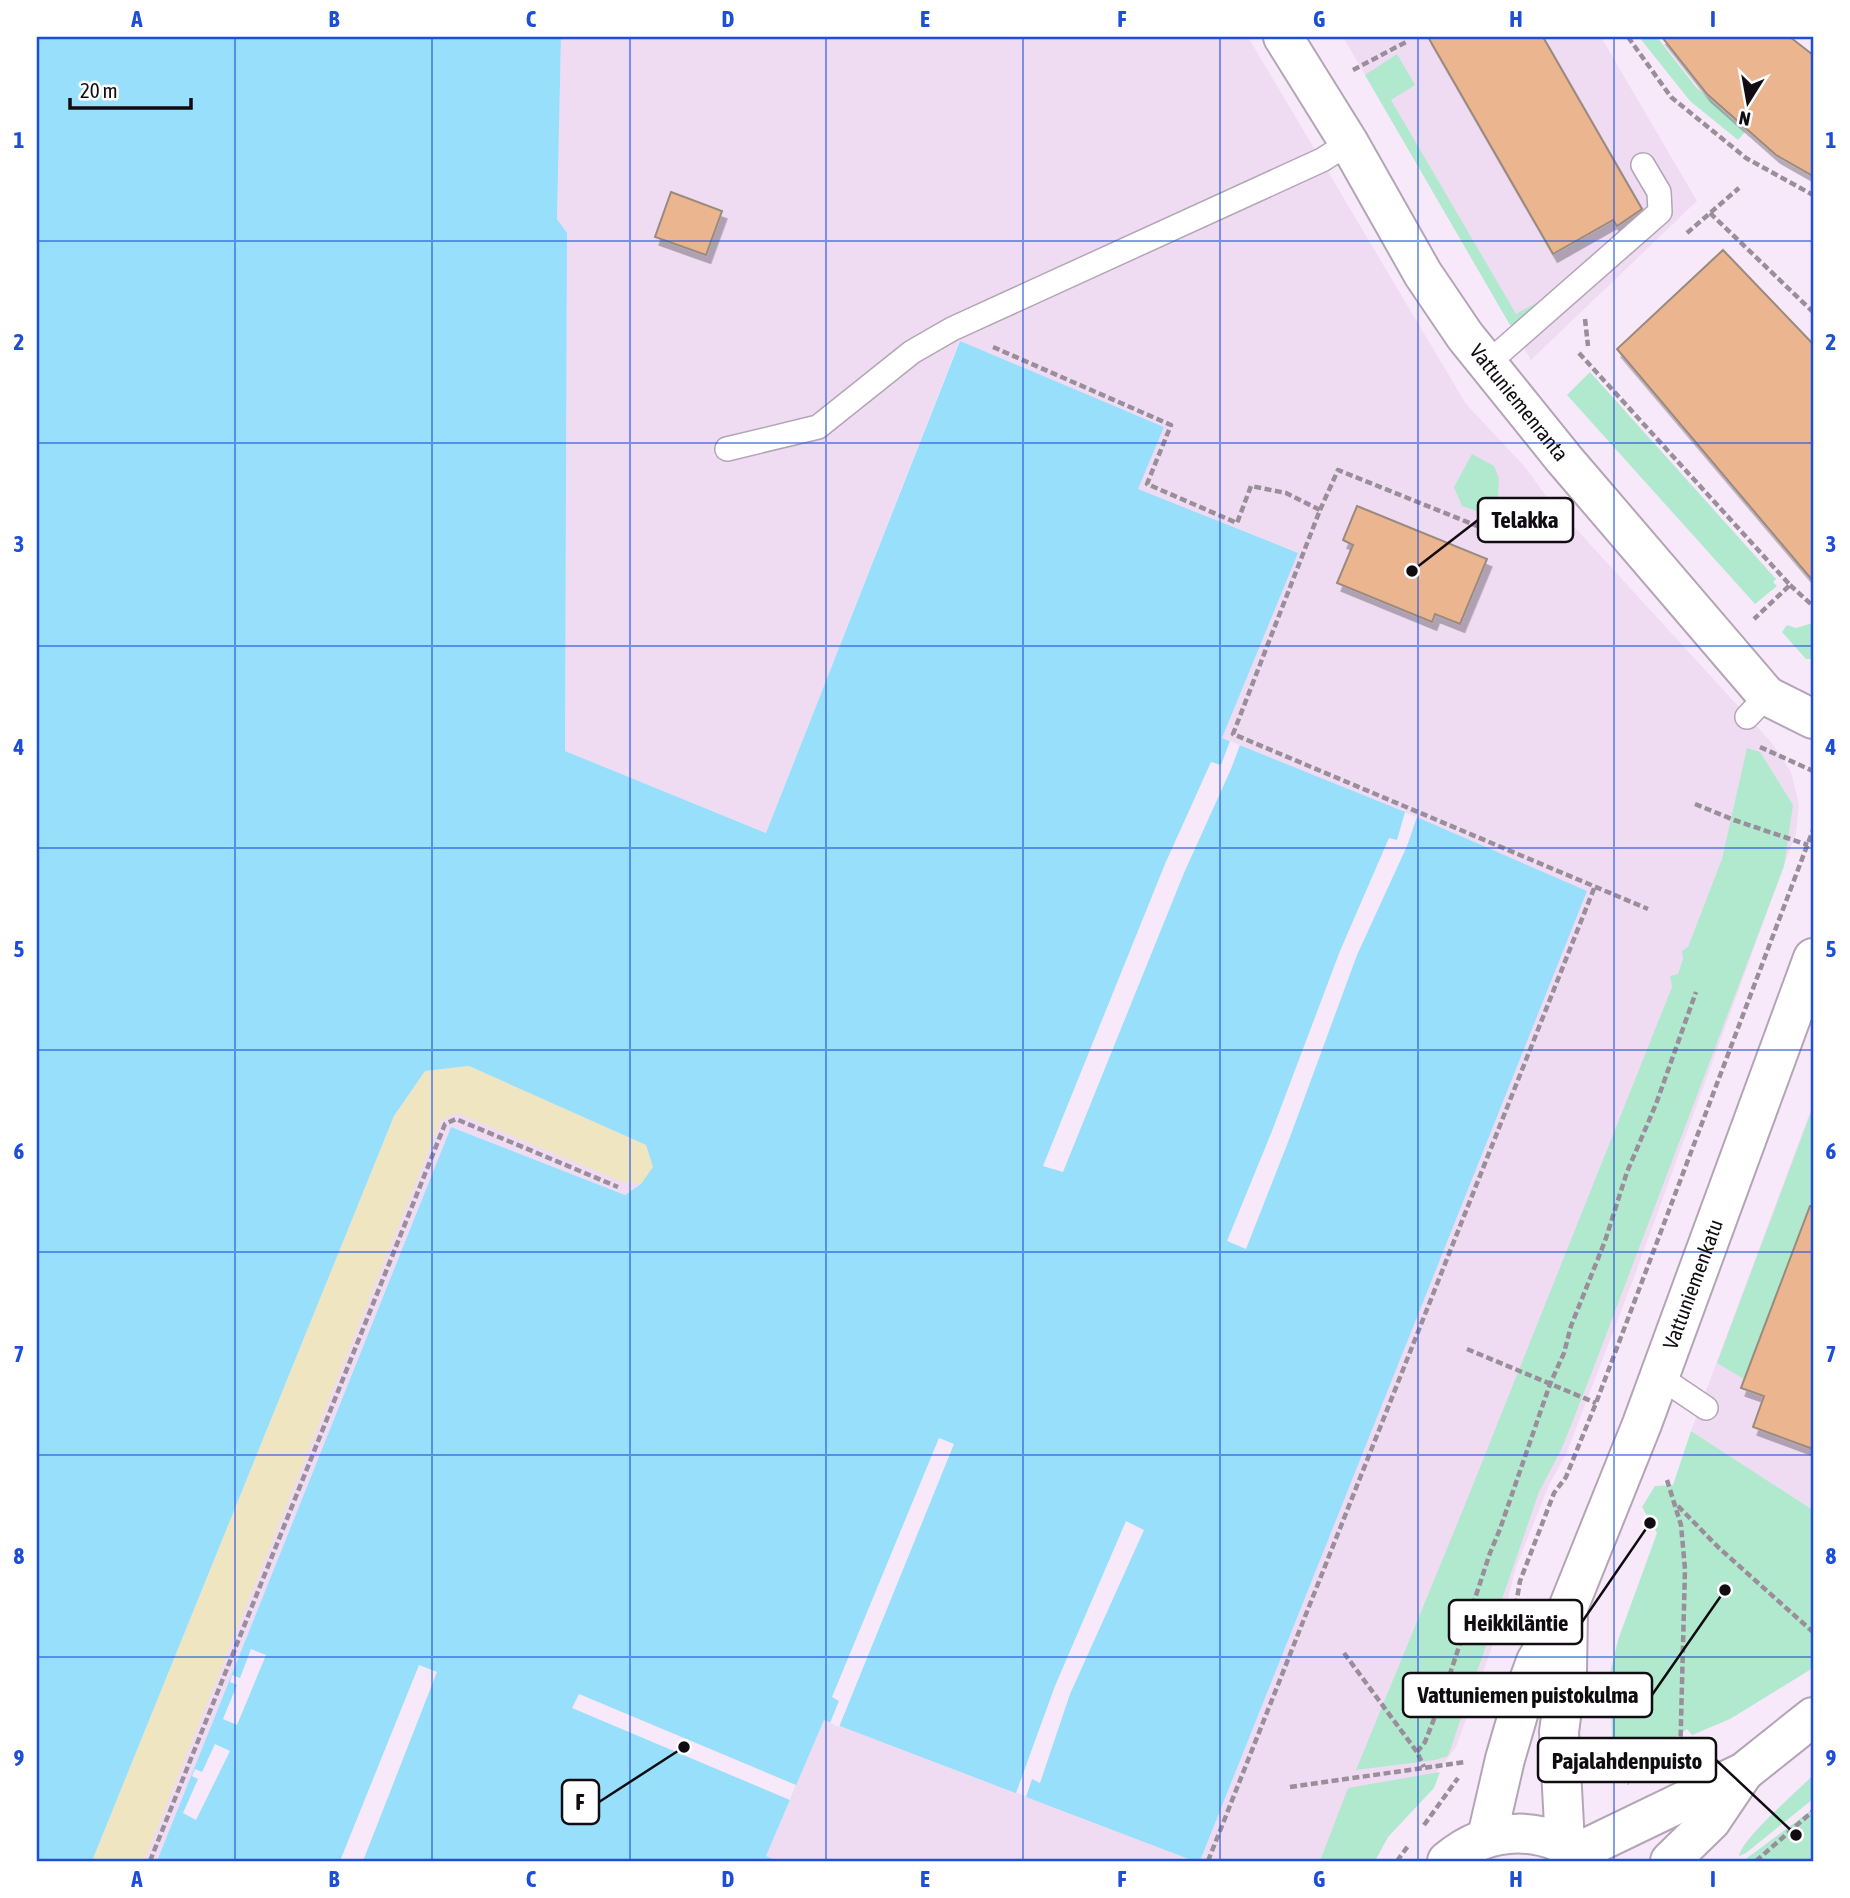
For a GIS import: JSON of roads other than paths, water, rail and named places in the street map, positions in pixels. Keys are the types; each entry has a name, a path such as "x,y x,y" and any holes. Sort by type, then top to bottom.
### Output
{"street":[{"name":"Vattuniemenranta","path":"1283,37 1349,143 1423,274 1465,336 1564,458 1725,646 1757,707 1813,719"},
{"name":"Vattuniemenkatu","path":"1486,1837 1505,1759 1536,1661 1568,1608 1802,1023 1813,958"},
{"name":"Vattuniemenkatu","path":"1568,1608 1567,1671 1559,1732 1577,1852"},
{"path":"1447,1861 1486,1837 1502,1833 1534,1834 1577,1852 1744,1772 1813,1717"},
{"path":"1670,1861 1711,1821 1744,1772"}],"lane":[{"path":"727,449 818,427 912,352 952,329 1322,160 1349,143"},
{"path":"1488,363 1660,212 1659,192 1643,166"},
{"path":"1660,1377 1706,1408"}],"water":[{"path":"37,37 561,37 557,219 567,233 565,751 766,833 960,341 1164,427 1138,489 1298,553 1222,738 1405,812 1587,891 1200,1861 1194,1861 824,1720 766,1856 777,1861 157,1861 451,1127 625,1195 641,1184 653,1167 646,1145 469,1066 425,1071 394,1116 92,1861 37,1861"}],"place":[{"name":"Telakka","path":"1412,571"},
{"name":"Heikkiläntie","path":"1650,1523"},
{"name":"Vattuniemen puistokulma","path":"1725,1590"},
{"name":"F","path":"684,1747"},
{"name":"Pajalahdenpuisto","path":"1796,1835"}]}
